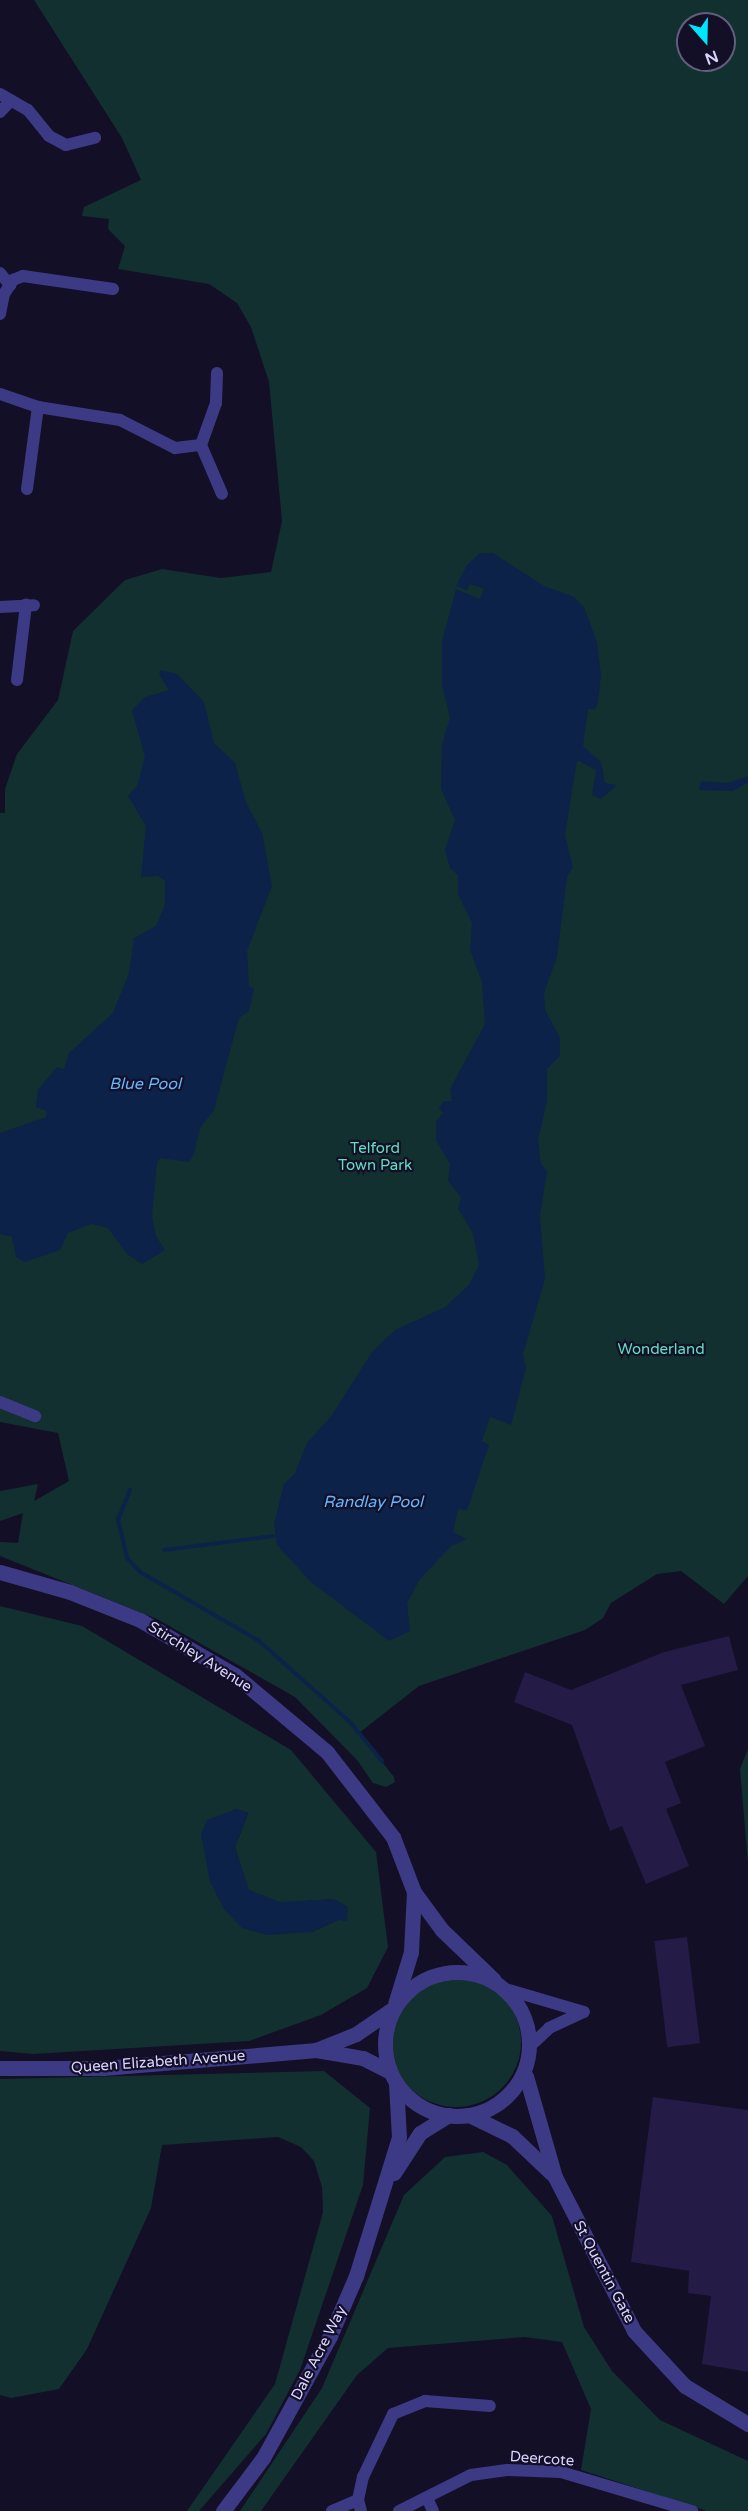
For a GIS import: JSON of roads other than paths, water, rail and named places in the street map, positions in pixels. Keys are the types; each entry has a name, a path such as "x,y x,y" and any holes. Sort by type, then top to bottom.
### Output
{"street":[{"path":"0,112 6,97 28,110 49,136 66,145 95,138"},
{"path":"0,273 10,285"},
{"path":"0,314 10,285 23,276 113,289"},
{"path":"218,373 216,403 201,445 222,494"},
{"path":"0,394 38,407 120,420 175,448 201,445"},
{"path":"27,489 38,407"},
{"path":"0,607 30,605 17,680"},
{"path":"0,1402 35,1416"},
{"name":"Stirchley Avenue","path":"0,1572 140,1620 235,1675 289,1716 352,1781 393,1837 414,1892"},
{"path":"414,1892 442,1930 495,1981 509,1990 584,2012 549,2028 530,2046"},
{"path":"414,1892 411,1952 393,2007 384,2048 388,2071 396,2084 428,2110 449,2115 469,2115 490,2108 526,2076"},
{"path":"393,2007 419,1985 444,1975 495,1981"},
{"path":"509,1990 525,2016 530,2046 526,2076 555,2176"},
{"name":"Queen Elizabeth Avenue","path":"316,2050 356,2034 393,2007"},
{"name":"Queen Elizabeth Avenue","path":"0,2068 103,2068 316,2050 363,2058 388,2071"},
{"name":"Dale Acre Way","path":"223,2511 263,2458 330,2336 388,2181 399,2137 396,2084"},
{"name":"Dale Acre Way","path":"388,2181 420,2133 449,2115"},
{"path":"469,2115 512,2136 555,2176"},
{"name":"St Quentin Gate","path":"555,2176 634,2331 685,2386 748,2424"},
{"path":"332,2511 359,2506 363,2477 393,2414 425,2401 490,2406"},
{"name":"Deercote","path":"399,2511 471,2475 507,2470 561,2472 666,2507 692,2511"},
{"path":"427,2498 433,2511"}],"water":[{"name":"Randlay Pool","path":"480,553 493,553 544,586 574,597 584,607 597,642 601,675 598,703 595,709 588,709 583,746 601,762 605,783 617,785 601,799 592,795 596,770 577,760 565,835 573,867 567,877 557,957 544,993 545,1010 560,1038 560,1056 547,1069 547,1101 538,1140 541,1164 547,1171 540,1216 545,1279 523,1354 526,1368 511,1425 490,1417 482,1441 489,1445 467,1510 458,1509 453,1532 467,1539 451,1546 420,1579 407,1603 410,1631 389,1641 311,1582 277,1545 274,1524 284,1484 295,1473 307,1443 332,1415 372,1352 395,1330 445,1307 469,1285 479,1265 473,1233 458,1209 461,1197 448,1181 450,1164 436,1140 436,1122 443,1113 439,1108 444,1101 452,1101 450,1089 485,1024 482,982 470,950 472,923 458,894 458,875 450,868 445,850 455,820 441,789 442,744 450,718 442,685 442,641 456,589 480,599 484,589 470,584 467,590 456,586 467,565"},
{"name":"Blue Pool","path":"161,670 177,674 204,702 214,743 235,763 246,802 262,833 272,886 247,951 249,986 254,989 249,1011 239,1018 214,1110 200,1128 194,1154 189,1162 160,1158 157,1163 152,1216 156,1236 165,1250 142,1264 127,1254 108,1228 91,1224 68,1233 60,1250 25,1262 16,1257 12,1237 0,1234 0,1133 46,1117 47,1111 36,1107 38,1089 57,1067 64,1069 69,1053 113,1013 129,973 134,938 156,926 165,905 165,881 158,876 141,877 146,826 128,796 137,786 145,757 132,710 145,697 169,690 159,674"},
{"path":"748,776 748,783 732,791 699,790 701,781 728,783"},
{"path":"236,1809 248,1813 235,1847 249,1890 280,1902 334,1899 348,1907 347,1921 338,1920 312,1932 267,1935 242,1928 224,1909 210,1882 201,1834 207,1820"}],"waterway":[{"path":"130,1490 118,1519 127,1558 140,1572 258,1640 349,1721 382,1761"},
{"path":"164,1550 273,1536"}],"park label":[{"name":"Telford Town Park","path":"375,1156"},
{"name":"Wonderland","path":"661,1350"}]}
